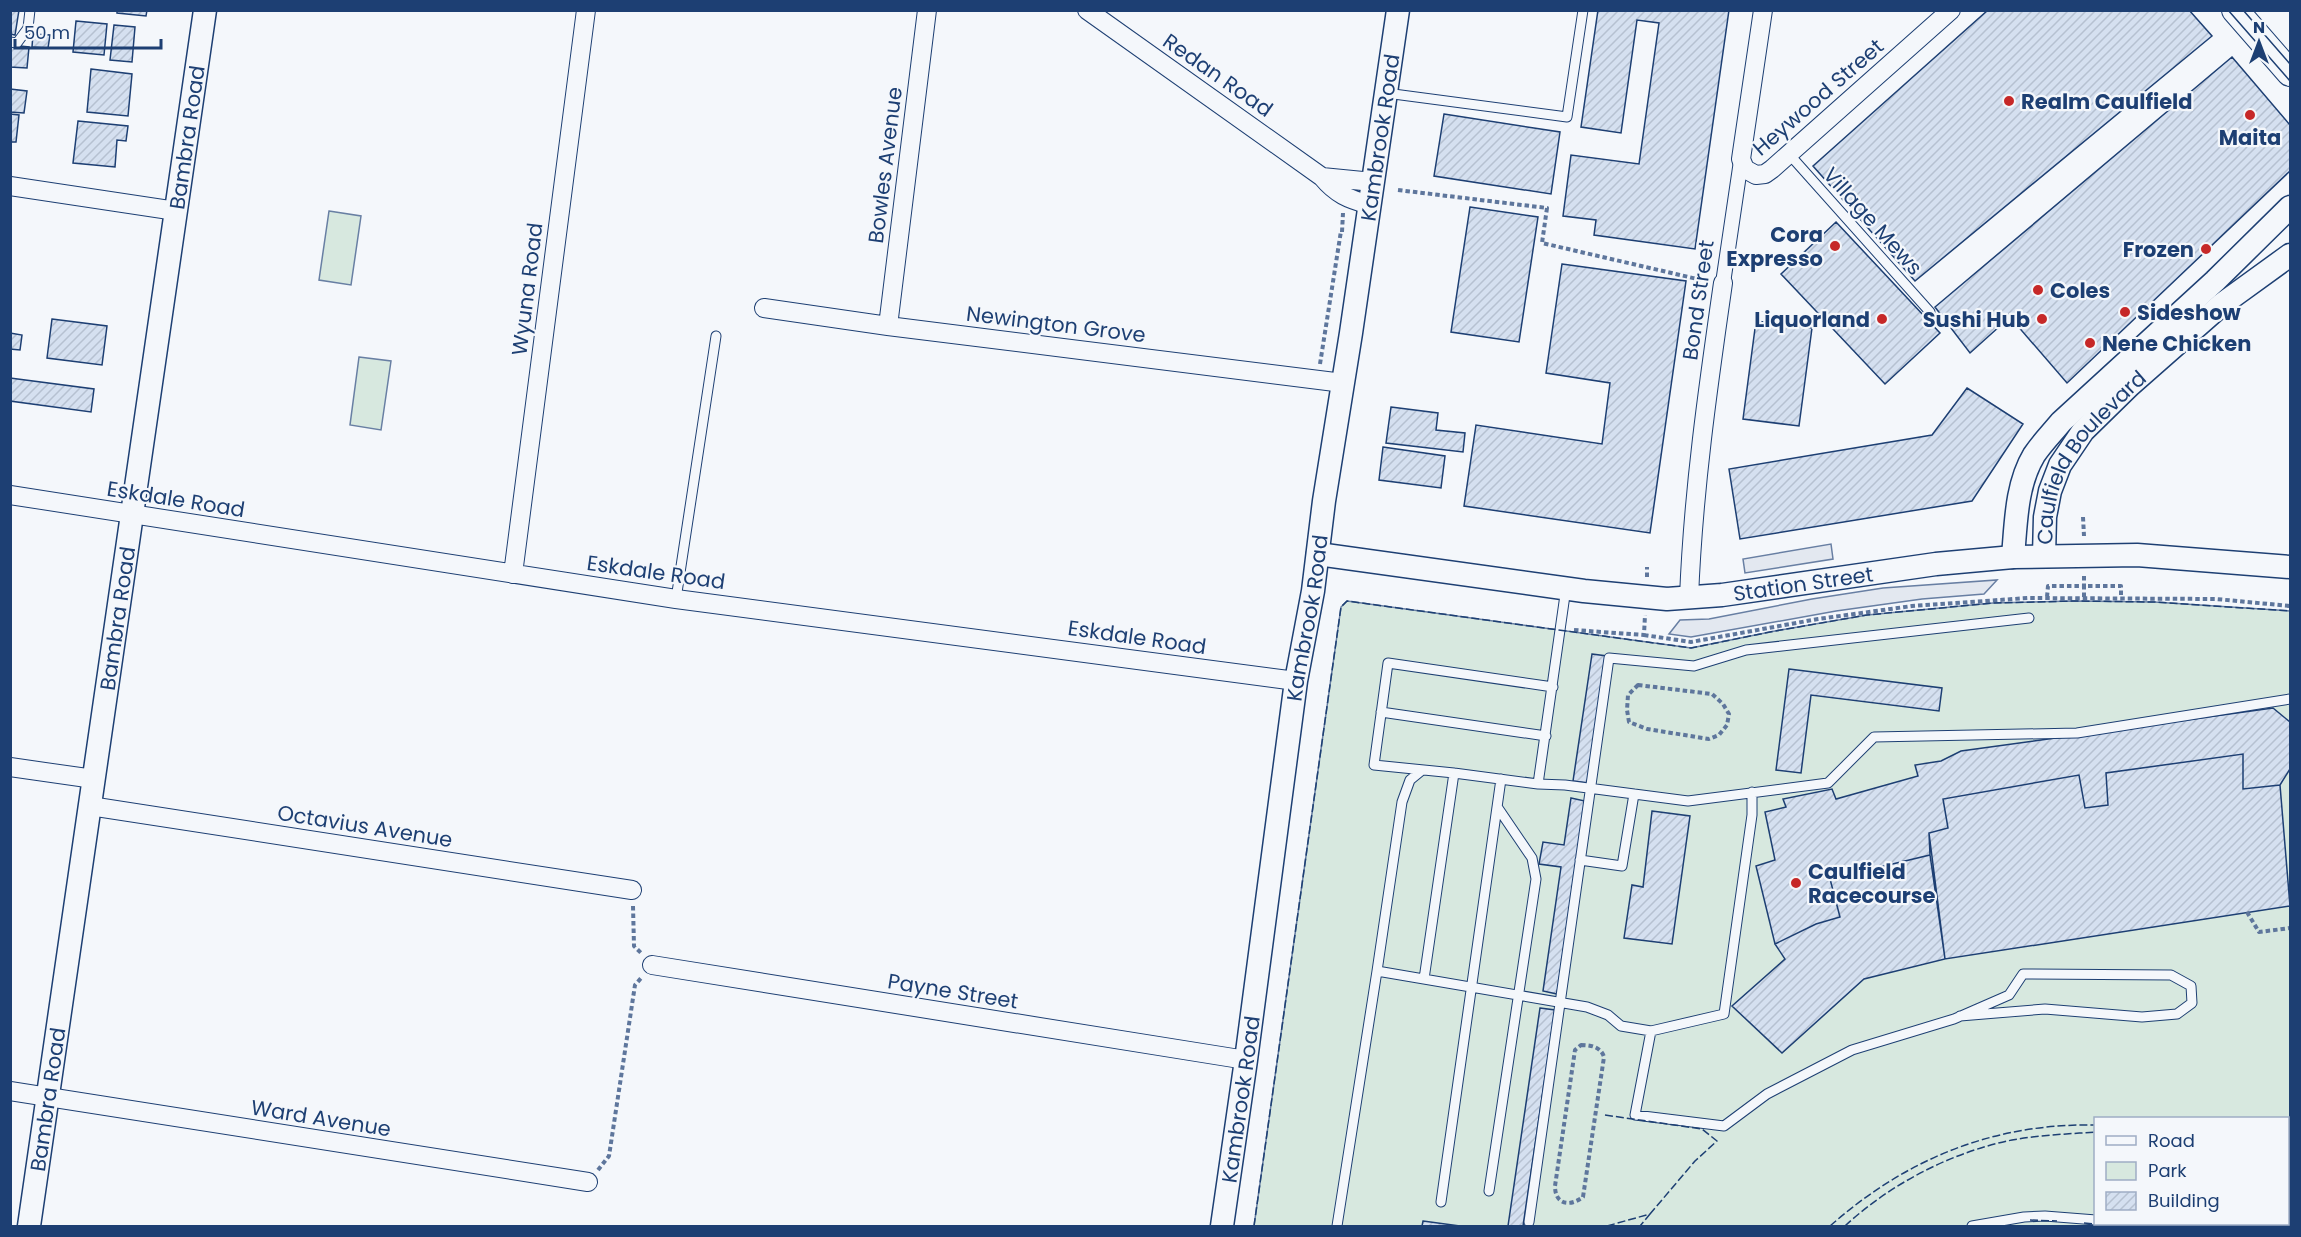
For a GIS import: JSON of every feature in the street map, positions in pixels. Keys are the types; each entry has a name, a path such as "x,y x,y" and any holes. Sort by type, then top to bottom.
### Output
{"main road":[{"path":"2235,10 2290,73"}],"street":[{"name":"Bambra Road","path":"29,1227 205,10"},
{"name":"Wyuna Road","path":"513,574 586,10"},
{"name":"Bowles Avenue","path":"888,326 927,10"},
{"name":"Redan Road","path":"1087,10 1322,177 1333,190 1345,198 1370,205"},
{"name":"Kambrook Road","path":"1222,1227 1296,681 1318,554 1398,10"},
{"name":"Bond Street","path":"1689,598 1700,450 1763,10"},
{"name":"Heywood Street","path":"1742,161 1749,172 1761,175 1789,154 1951,10"},
{"name":"Redan Road","path":"1322,177 1373,182"},
{"path":"10,186 176,211"},
{"name":"Caulfield Boulevard","path":"2013,557 2016,518 2025,474 2043,442 2061,422 2215,281 2290,207"},
{"name":"Caulfield Boulevard","path":"2044,556 2045,517 2050,491 2060,465 2083,430 2221,305 2290,255"},
{"name":"Newington Grove","path":"764,308 888,326 1343,382"},
{"name":"Eskdale Road","path":"10,495 676,599 1296,681"},
{"name":"Station Street","path":"1318,554 1646,598 1689,598 1868,572 2013,557 2137,555 2290,567"},
{"path":"10,767 94,779"},
{"name":"Octavius Avenue","path":"90,806 632,890"},
{"name":"Payne Street","path":"652,965 1246,1060"},
{"name":"Ward Avenue","path":"10,1091 588,1182"}],"lane":[{"path":"10,42 17,43 28,27 30,10"},
{"path":"1386,93 1567,117 1584,10"},
{"name":"Village Mews","path":"1789,154 1930,312"},
{"path":"676,599 716,336"},
{"path":"1538,784 1566,588"},
{"path":"1529,1222 1609,657 1694,666 1746,650 2029,618"},
{"path":"1553,687 1388,663 1374,765 1688,801 1828,783 1874,737 2077,733 2290,699"},
{"path":"1381,712 1546,736"},
{"path":"1337,1227 1402,802 1410,780 1421,771"},
{"path":"1424,979 1454,773"},
{"path":"1440,1202 1501,779"},
{"path":"1377,971 1560,1002 1601,1012 1621,1026 1651,1031 1724,1014 1752,815 1752,792"},
{"path":"1580,861 1623,866 1634,794"},
{"path":"1489,1191 1536,879 1532,858 1498,808"},
{"path":"1651,1031 1635,1115 1724,1126 1767,1094 1852,1050 1960,1016 2009,995 2023,974 2171,975 2191,986 2192,1004 2177,1014 2142,1017 2045,1009 1960,1016"},
{"path":"1972,1227 2024,1216 2094,1220"},
{"path":"2148,1225 2167,1227"}],"path":[{"path":"1398,190 1547,208 1542,243 1702,281 1723,283"},
{"path":"1318,380 1341,231"},
{"path":"1561,629 1644,635 1647,567"},
{"path":"2084,597 2084,586 2121,586 2121,597"},
{"path":"1638,685 1679,690 1712,694 1723,704 1729,714 1727,725 1719,735 1709,739 1647,729 1629,722 1628,695 1638,685"},
{"path":"588,1182 609,1156 635,985 652,965 634,946 632,890"},
{"path":"2247,912 2259,932 2290,928"},
{"path":"1581,1045 1590,1045 1598,1048 1604,1057 1583,1197 1574,1204 1569,1204 1561,1200 1555,1192 1555,1186 1575,1050 1581,1045"}],"green space":[{"path":"329,211 361,216 351,285 319,280"},
{"path":"359,357 391,361 381,430 350,425"},
{"name":"Caulfield Racecourse","path":"1347,601 1691,648 1867,615 1993,603 2154,602 2290,611 2290,1226 1254,1226 1341,607"}],"shaded area":[{"path":"1831,544 1833,559 1745,573 1743,559"},
{"path":"1997,580 1984,594 1922,599 1836,611 1691,637 1669,634 1680,620 1709,619 1883,588"}],"building":[{"path":"10,10 19,10 15,35 10,34"},
{"path":"117,10 147,10 146,16 117,13"},
{"path":"1598,10 1729,10 1695,249 1594,235 1596,220 1563,216 1571,155 1639,164 1659,23 1637,20 1621,133 1581,127"},
{"name":"Realm Caulfield","path":"1988,10 2189,10 2212,36 1915,281 1813,166"},
{"path":"76,21 107,24 104,55 73,52"},
{"path":"114,25 135,27 132,62 110,60"},
{"path":"33,34 50,35 48,48 32,47"},
{"path":"10,45 29,47 27,68 10,67"},
{"name":"Realm Caulfield","path":"2232,57 2290,125 2290,171 2067,383 2010,317 1970,353 1935,307"},
{"path":"91,69 132,74 128,116 87,112"},
{"path":"10,89 27,91 24,113 10,112"},
{"path":"10,114 19,115 16,142 10,142"},
{"path":"1444,114 1560,132 1551,194 1434,176"},
{"path":"78,121 128,126 126,141 117,140 115,167 73,163"},
{"path":"1470,207 1538,217 1519,342 1451,332"},
{"path":"1836,222 1940,333 1885,384 1781,274"},
{"path":"1562,264 1686,281 1650,533 1464,506 1476,425 1602,444 1610,383 1546,373"},
{"path":"52,319 107,326 102,365 47,358"},
{"path":"1756,321 1812,328 1799,426 1743,419"},
{"path":"10,333 22,335 20,350 10,349"},
{"path":"10,378 94,389 91,412 10,401"},
{"path":"1967,388 2023,424 1972,501 1740,539 1729,469 1932,435"},
{"path":"1391,407 1438,413 1436,430 1465,433 1463,452 1386,443"},
{"path":"1383,447 1445,456 1441,488 1379,480"},
{"path":"1592,654 1607,656 1588,783 1573,781"},
{"path":"1789,669 1942,688 1939,711 1811,695 1801,773 1776,770"},
{"path":"2273,708 2290,722 2290,769 2280,785 2243,789 2243,754 2106,773 2108,805 2085,808 2079,775 1943,799 1948,828 1929,833 1930,855 1830,879 1840,917 1816,924 1775,944 1756,866 1775,860 1765,812 1786,807 1783,799 1832,789 1836,799 1918,776 1915,765 1941,761 1961,751"},
{"path":"2243,754 2243,789 2280,785 2290,906 1945,959 1929,833 1948,828 1943,799 2079,775 2085,808 2108,805 2106,773"},
{"path":"1571,798 1585,801 1557,994 1543,991 1561,867 1539,864 1543,842 1564,845"},
{"path":"1652,811 1690,816 1672,944 1624,938 1632,885 1643,887"},
{"path":"1930,855 1945,959 1864,979 1782,1053 1732,1006 1785,959 1775,944 1816,924 1840,917 1830,879"},
{"path":"1540,1008 1555,1010 1523,1226 1508,1226"},
{"path":"1423,1221 1460,1226 1422,1226"}],"tram line":[{"path":"2228,10 2290,81"},
{"path":"2243,10 2290,64"}],"fence":[{"path":"1254,1226 1341,607 1347,601 1691,648 1867,615 1993,603 2154,602 2290,611"},
{"path":"1605,1115 1702,1129 1717,1141 1695,1161 1650,1214"},
{"path":"1830,1226 1859,1202 1889,1182 1920,1164 1953,1150 1987,1138 2022,1131 2058,1126 2094,1125"},
{"path":"1845,1226 1902,1183 1945,1161 1989,1145 2022,1138 2094,1132"},
{"path":"1607,1226 1650,1214 1640,1226"},
{"path":"2030,1220 2057,1221"},
{"path":"2084,1223 2094,1224"},
{"path":"2107,1225 2119,1226"}],"place":[{"name":"Realm Caulfield","path":"2009,101"},
{"name":"Maita","path":"2250,115"},
{"name":"Cora Expresso","path":"1835,246"},
{"name":"Frozen","path":"2206,249"},
{"name":"Coles","path":"2038,290"},
{"name":"Sideshow","path":"2125,312"},
{"name":"Liquorland","path":"1882,319"},
{"name":"Sushi Hub","path":"2042,319"},
{"name":"Nene Chicken","path":"2090,343"},
{"name":"Caulfield Racecourse","path":"1796,883"}]}
